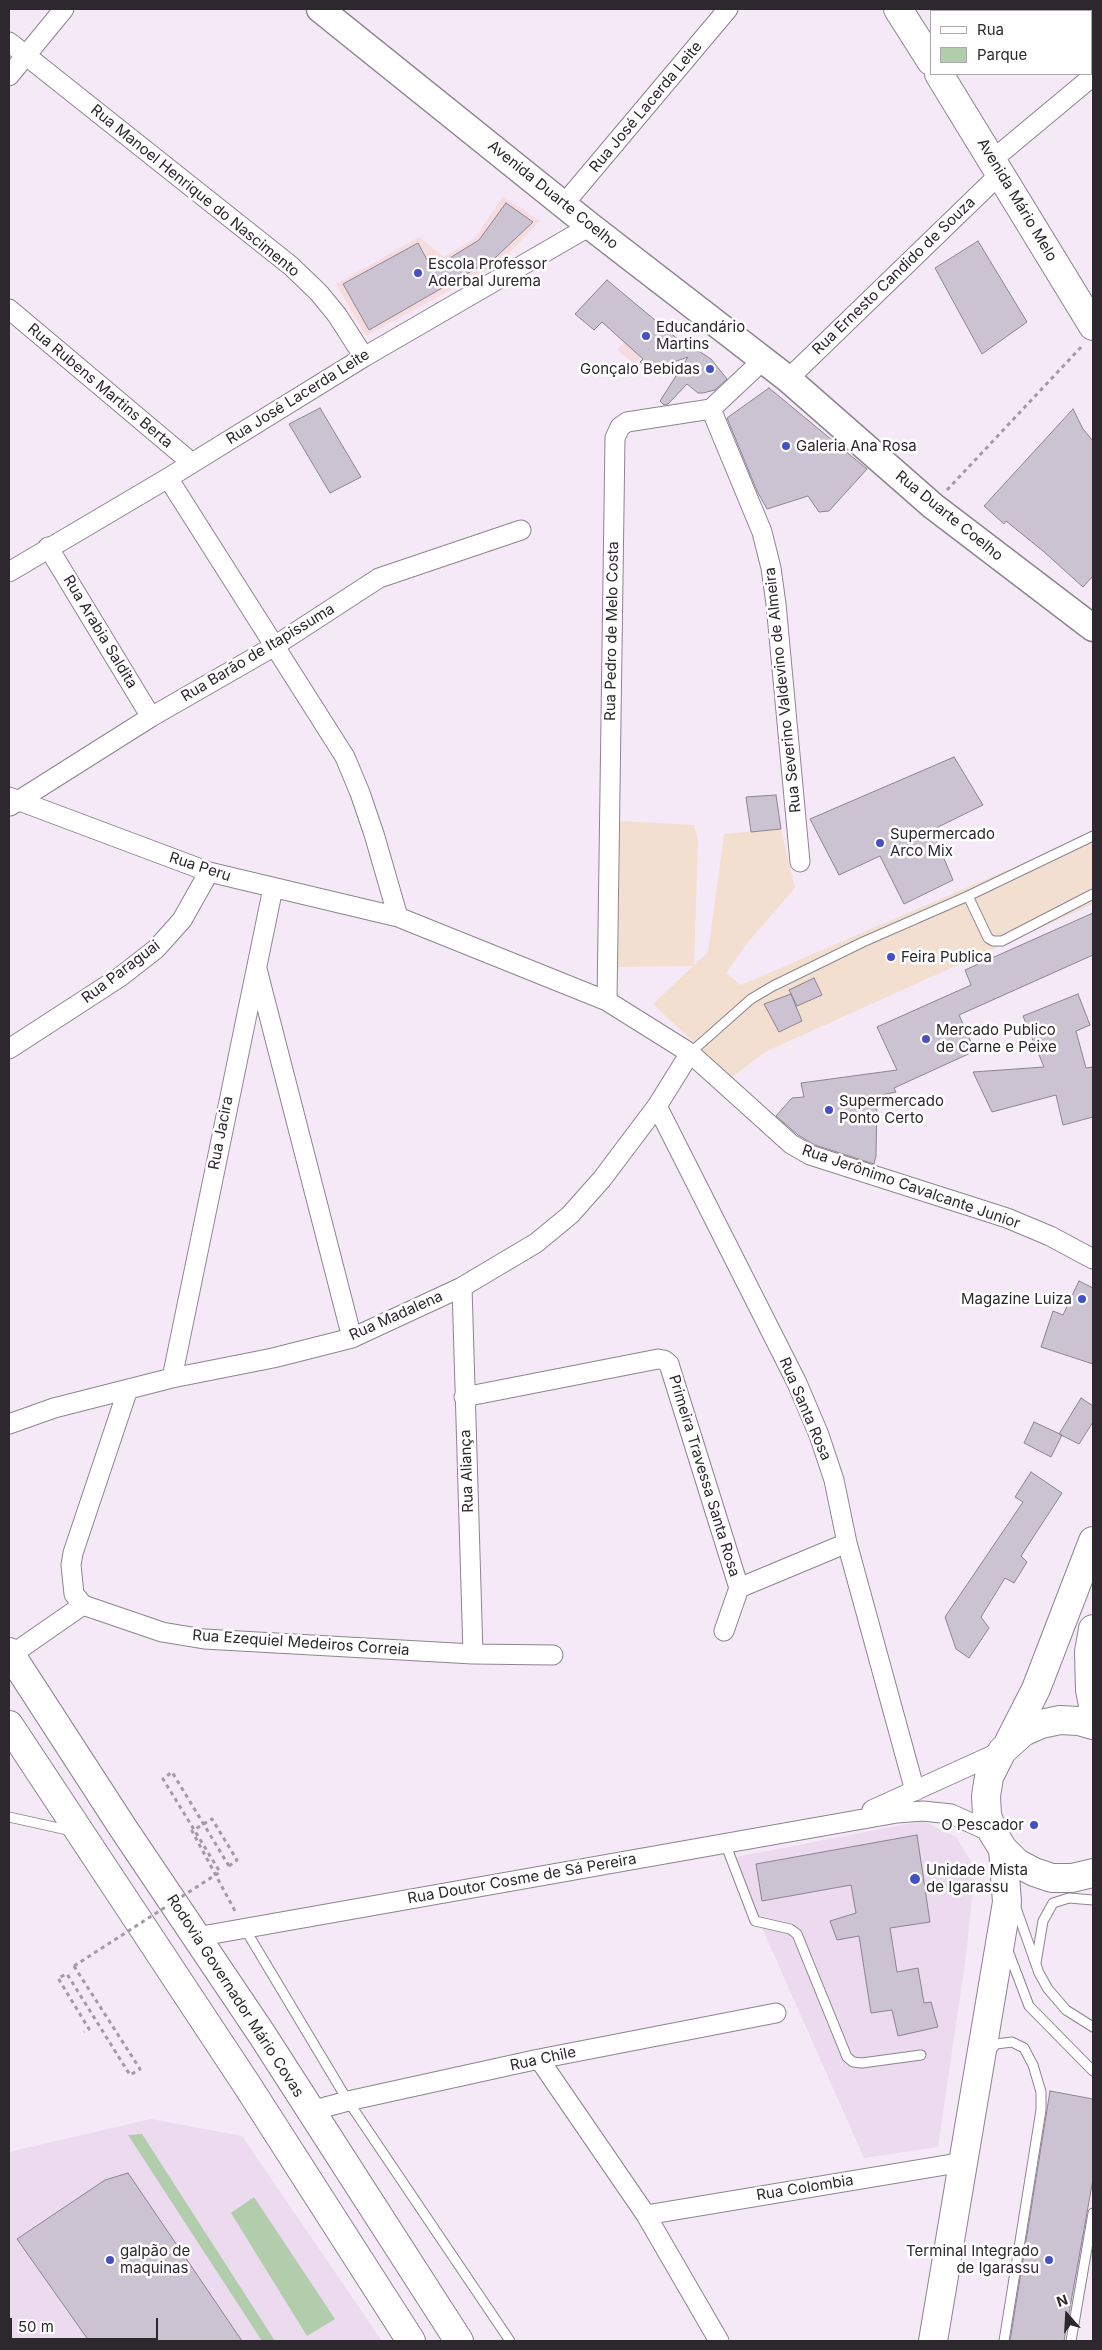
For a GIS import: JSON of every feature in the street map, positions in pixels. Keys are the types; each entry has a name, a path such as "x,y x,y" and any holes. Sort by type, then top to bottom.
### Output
{"main road":[{"name":"Avenida Duarte Coelho","path":"320,9 590,226 762,361 788,378"},
{"path":"898,9 930,59"},
{"path":"916,9 930,31"},
{"name":"Avenida Mário Melo","path":"940,75 1002,162 1093,296"},
{"path":"957,75 1002,162"},
{"name":"Avenida Mário Melo","path":"1002,162 1090,334"},
{"name":"Rua Duarte Coelho","path":"788,378 932,506 1093,628"},
{"path":"933,2341 1008,1902 1008,1884 998,1841 987,1815 986,1796 989,1777 1036,1689 1093,1541"},
{"path":"1093,1629 1089,1652 1090,1690 1093,1704"},
{"name":"Rodovia Governador Mário Covas","path":"10,1654 311,2111 458,2341"},
{"path":"1005,1747 1024,1732 1041,1724 1060,1720 1079,1721 1093,1725"},
{"path":"11,1733 247,2085 411,2341"},
{"path":"998,1841 1017,1863 1034,1872 1052,1878 1072,1878 1093,1873"}],"street":[{"path":"9,76 64,9"},
{"name":"Rua José Lacerda Leite","path":"564,204 728,9"},
{"name":"Rua Manoel Henrique do Nascimento","path":"9,42 291,266 319,293 337,314 364,357"},
{"name":"Rua Ernesto Candido de Souza","path":"788,378 1002,162 1093,76"},
{"name":"Rua José Lacerda Leite","path":"9,572 48,547 168,478 364,357 590,226"},
{"name":"Rua Rubens Martins Berta","path":"9,309 192,462"},
{"path":"711,409 762,361"},
{"name":"Rua Severino Valdevino de Almeira","path":"711,409 762,532 771,568 800,862"},
{"name":"Rua Pedro de Melo Costa","path":"607,1001 615,438 620,427 627,422 711,409"},
{"path":"168,478 273,647 345,757 363,801 398,917"},
{"name":"Rua Barão de Itapissuma","path":"12,801 151,717 273,647 379,578 521,530"},
{"name":"Rua Arabia Saldita","path":"48,547 151,717"},
{"name":"Rua Peru","path":"12,801 208,872 398,917"},
{"name":"Rua Paraguai","path":"9,1050 120,977 156,949 182,920 208,872"},
{"name":"Rua Jacira","path":"172,1378 273,888"},
{"name":"Rua Jerônimo Cavalcante Junior","path":"398,917 607,1001 690,1054 791,1144 810,1155 1007,1218 1050,1236 1093,1259"},
{"path":"256,964 352,1338"},
{"name":"Rua Madalena","path":"9,1424 54,1408 128,1389 172,1378 273,1358 352,1338 462,1287 536,1243 570,1215 602,1179 657,1106 690,1054"},
{"name":"Rua Santa Rosa","path":"657,1106 804,1400 819,1435 834,1480 847,1543 915,1791"},
{"name":"Rua Aliança","path":"462,1287 473,1654"},
{"name":"Primeira Travessa Santa Rosa","path":"464,1397 658,1359 664,1360 669,1364 739,1588 724,1631"},
{"path":"10,1654 83,1604 74,1594 71,1565 128,1389"},
{"name":"Primeira Travessa Santa Rosa","path":"739,1588 847,1543"},
{"name":"Rua Ezequiel Medeiros Correia","path":"83,1604 162,1632 204,1639 473,1654 553,1655"},
{"path":"848,1821 1005,1747"},
{"path":"848,1821 923,1811 951,1814 998,1841"},
{"name":"Rua Doutor Cosme de Sá Pereira","path":"196,1937 848,1821"},
{"name":"Rua Chile","path":"311,2111 348,2101 539,2059 776,2013"},
{"path":"539,2059 646,2215 719,2341"},
{"name":"Rua Colombia","path":"646,2215 964,2162"}],"lane":[{"path":"690,1054 751,999 773,986 863,942 968,896 1093,836"},
{"path":"968,896 988,938 993,941 1002,941 1093,894"},
{"path":"9,1817 79,1833"},
{"path":"724,1843 755,1921 790,1929 797,1934 847,2057 853,2062 862,2063 921,2055"},
{"path":"1008,1884 1036,1964 1048,1989 1066,2010 1093,2027"},
{"path":"1036,1964 1043,1921 1053,1903 1069,1898 1093,1900"},
{"path":"245,1929 348,2101 510,2341"},
{"path":"1002,1934 1029,2006 1093,2071"},
{"path":"980,2064 996,2044 1012,2042 1024,2048 1033,2066 1041,2092 1041,2110 1004,2341"},
{"path":"1071,2341 1093,2213"}],"path":[{"path":"932,506 1090,334"},
{"path":"84,2032 90,2029 58,1978 67,1974 130,2075 140,2069 74,1966 220,1872 163,1779 172,1772 229,1866 237,1860 212,1819 192,1831 245,1929"}],"shaded area":[{"name":"Escola Professor Aderbal Jurema","path":"503,196 540,221 500,263 366,336 336,284 419,237 444,257 475,238"},
{"name":"Educandário Martins","path":"648,318 668,330 634,364 617,350"},
{"name":"Feira Publica","path":"620,821 694,825 698,841 694,965 708,952 724,834 781,829 795,888 749,941 726,973 741,985 1093,833 1093,904 765,1052 731,1078 653,1004 693,966 618,967"},
{"path":"923,1821 956,1837 975,1868 966,1956 938,2147 864,2158 731,1858"},
{"path":"151,2119 242,2136 382,2341 9,2341 9,2152"}],"green space":[{"path":"142,2134 275,2341 262,2341 128,2135"},
{"path":"254,2197 335,2319 307,2336 231,2213"}],"building":[{"name":"Escola Professor Aderbal Jurema","path":"506,203 533,222 496,257 369,330 343,284 418,243 432,269 479,240"},
{"path":"978,241 1027,322 982,354 935,268"},
{"path":"607,280 692,351 694,348 711,359 727,379 715,390 703,393 698,393 687,384 668,404 664,405 660,401 688,357 651,370 640,362 643,359 602,322 594,330 575,314"},
{"name":"Galeria Ana Rosa","path":"769,388 867,469 829,511 819,512 808,496 767,509 757,491 727,418"},
{"path":"320,408 361,477 330,493 289,424"},
{"path":"1073,409 1083,429 1093,441 1093,576 1083,587 1043,551 1006,521 1004,524 984,506"},
{"name":"Supermercado Arco Mix","path":"954,757 983,805 932,830 953,880 904,904 880,856 839,875 810,819"},
{"path":"776,795 781,829 751,832 746,797"},
{"path":"1093,913 1093,955 959,1015 975,1051 894,1088 896,1092 877,1096 876,1156 874,1164 815,1145 798,1135 776,1116 792,1098 804,1097 801,1083 897,1070 877,1027 971,985 965,970"},
{"path":"814,978 822,995 797,1006 789,990"},
{"path":"791,994 802,1021 779,1032 764,1004"},
{"path":"1078,994 1090,1025 1076,1031 1086,1068 1093,1067 1093,1117 1063,1125 1056,1095 992,1112 973,1072 1044,1067 1023,1016"},
{"path":"1079,1281 1093,1288 1093,1364 1041,1347 1053,1311 1063,1315"},
{"path":"1081,1398 1093,1406 1093,1422 1079,1444 1059,1434"},
{"path":"1034,1422 1062,1435 1051,1457 1024,1443"},
{"path":"1031,1472 1062,1493 1021,1556 1027,1562 1014,1583 1005,1578 981,1617 989,1628 969,1658 956,1649 945,1617 1023,1502 1015,1497"},
{"path":"917,1835 930,1922 890,1928 897,1972 918,1968 924,2003 931,2002 938,2027 898,2036 892,2010 871,2013 859,1936 837,1940 830,1921 856,1913 851,1885 762,1901 756,1864"},
{"name":"Terminal Integrado de Igarassu","path":"1050,2091 1093,2099 1093,2179 1064,2341 1010,2341"},
{"name":"galpão de maquinas","path":"128,2173 242,2341 89,2341 17,2239 105,2180"}],"place":[{"name":"Escola Professor Aderbal Jurema","path":"418,273"},
{"name":"Educandário Martins","path":"646,336"},
{"name":"Gonçalo Bebidas","path":"710,369"},
{"name":"Galeria Ana Rosa","path":"786,446"},
{"name":"Supermercado Arco Mix","path":"880,843"},
{"name":"Feira Publica","path":"891,957"},
{"name":"Mercado Publico de Carne e Peixe","path":"926,1039"},
{"name":"Supermercado Ponto Certo","path":"829,1110"},
{"name":"Magazine Luiza","path":"1082,1299"},
{"name":"O Pescador","path":"1034,1825"},
{"name":"Unidade Mista de Igarassu","path":"915,1879"},
{"name":"galpão de maquinas","path":"110,2260"},
{"name":"Terminal Integrado de Igarassu","path":"1049,2260"}]}
